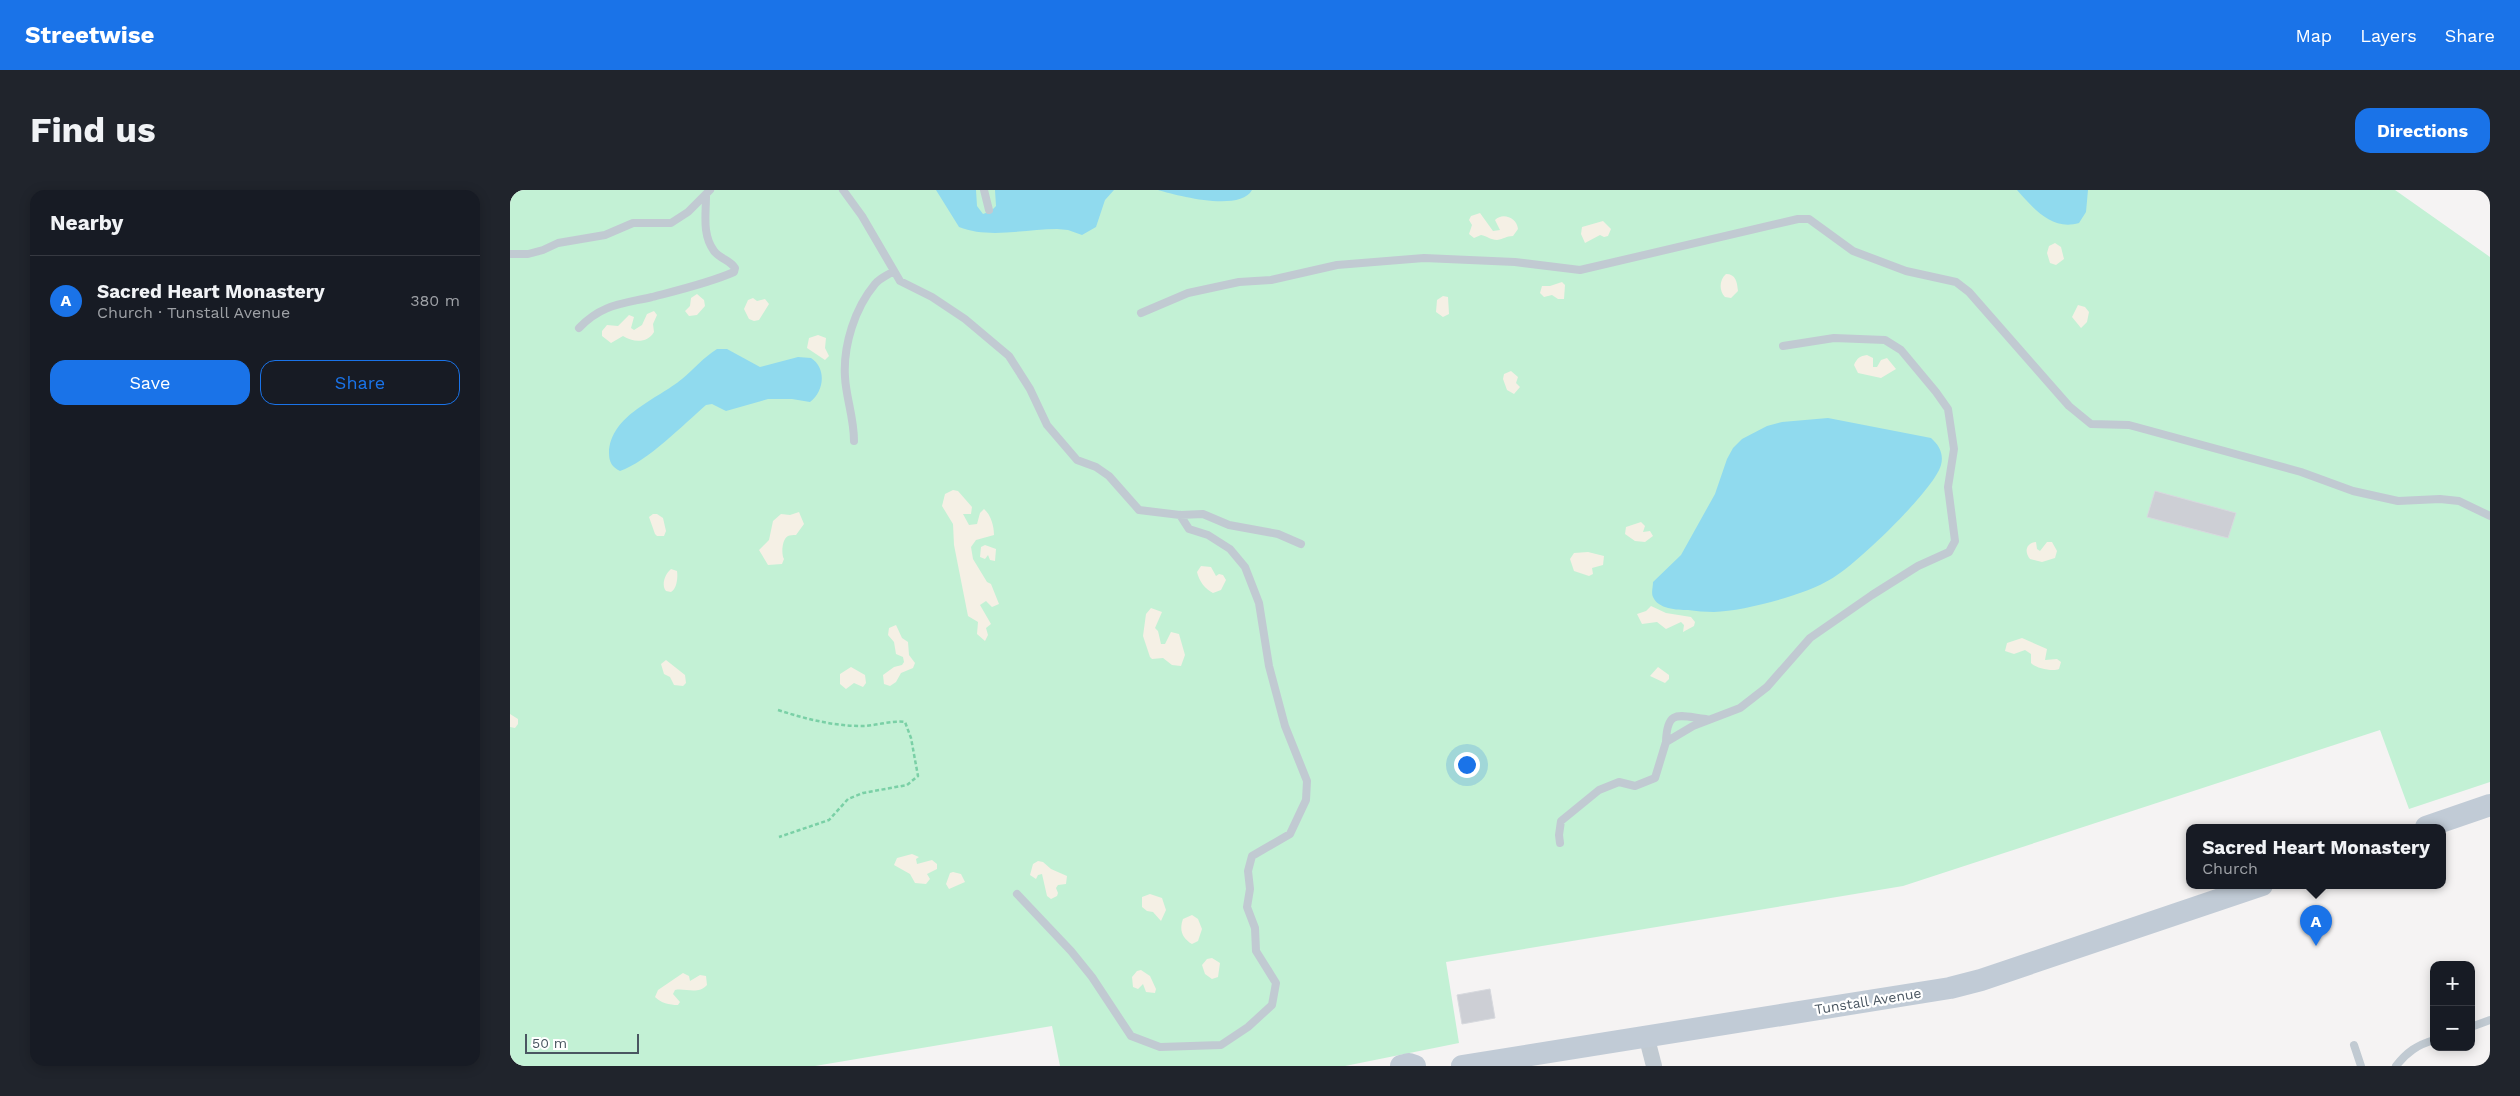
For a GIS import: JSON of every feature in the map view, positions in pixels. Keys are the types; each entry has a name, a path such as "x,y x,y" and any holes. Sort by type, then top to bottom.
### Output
{"street":[{"path":"2435,824 2490,805"},
{"name":"Tunstall Avenue","path":"1462,1066 1646,1035 1950,988 1981,980 2250,889"},
{"path":"1646,1035 1654,1066"},
{"path":"1401,1066 1409,1064 1415,1066"}],"lane":[{"path":"843,190 862,216 900,281 945,306 1009,356 1030,389 1047,425 1077,460 1096,467 1109,476 1139,510 1180,515 1203,514 1229,525 1278,534 1301,544"},
{"path":"984,190 989,210"},
{"path":"510,254 528,254 544,250 558,242 605,235 633,223 670,223 688,212 708,193"},
{"path":"579,328 590,316 622,302 661,294 734,272 736,268 732,262 723,259 713,250 705,229 708,193"},
{"path":"1141,313 1188,293 1239,282 1271,280 1337,265 1424,258 1515,262 1580,270 1809,219 1853,251 1906,271 1956,282 1969,292 2069,406 2092,424 2129,425 2301,472 2352,491 2398,501 2440,499 2459,501 2490,516"},
{"path":"854,441 854,419 845,377 847,347 858,309 876,282 894,271"},
{"path":"1666,742 1708,720 1740,708 1767,687 1810,638 1918,566 1950,552 1955,541 1948,487 1954,449 1948,409 1901,350 1885,340 1834,338 1783,346"},
{"path":"1017,894 1087,971 1131,1036 1160,1047 1221,1045 1248,1027 1272,1004 1276,983 1256,950 1255,928 1247,907 1250,889 1248,871 1252,856 1290,834 1306,800 1307,781 1285,726 1269,666 1258,603 1245,566 1230,549 1208,535 1189,529 1180,515"},
{"path":"1560,843 1558,835 1561,821 1598,790 1619,782 1635,786 1655,778 1666,742 1667,726 1670,719 1677,716 1708,720"},
{"path":"2475,1026 2490,1020"},
{"path":"2396,1066 2404,1056 2418,1045 2430,1041"},
{"path":"2354,1045 2361,1066"}],"path":[{"path":"778,710 816,722 840,725 881,725 897,721 905,722 911,738 918,776 907,785 855,796 848,800 829,820 779,836"}],"green space":[{"path":"510,190 2395,190 2490,257 2490,782 2409,809 2380,730 1903,886 1446,962 1459,1043 1345,1066 1060,1066 1052,1026 815,1066 510,1066"}],"sand":[{"path":"1480,213 1493,231 1500,230 1495,220 1502,216 1512,219 1518,229 1513,236 1499,240 1481,235 1474,238 1469,234 1472,225 1469,220 1471,216"},
{"path":"1603,221 1611,229 1608,236 1600,235 1585,243 1581,234 1582,227"},
{"path":"2055,243 2061,247 2064,259 2056,265 2050,263 2047,253 2049,246"},
{"path":"1726,274 1734,277 1737,285 1738,291 1731,298 1725,297 1721,289 1722,279"},
{"path":"1562,282 1565,285 1564,299 1558,299 1552,295 1544,297 1540,293 1542,286 1550,286"},
{"path":"697,294 704,300 705,306 697,315 689,316 685,311 690,306 691,298"},
{"path":"1443,296 1448,297 1449,314 1443,317 1436,312 1437,300"},
{"path":"753,298 757,301 765,299 769,304 759,320 754,321 749,319 744,309 748,300"},
{"path":"2078,305 2085,307 2089,312 2087,322 2081,328 2072,317"},
{"path":"654,311 657,315 653,324 654,332 648,339 635,341 623,336 611,343 602,336 602,331 607,325 618,326 629,315 634,317 631,328 634,330 642,325 647,314"},
{"path":"818,335 826,338 825,348 829,356 825,360 807,348 809,338"},
{"path":"1867,355 1873,358 1873,367 1877,367 1881,360 1887,358 1896,369 1881,378 1858,373 1854,365 1855,363 1862,356"},
{"path":"1511,371 1518,377 1516,383 1520,387 1514,394 1507,390 1503,379 1504,374"},
{"path":"953,490 958,491 972,507 971,514 963,514 969,525 977,524 980,513 984,509 989,514 993,524 994,535 976,540 971,547 973,559 987,582 991,584 999,604 992,607 986,601 980,605 991,624 986,628 988,635 985,641 977,634 978,622 968,616 954,545 953,524 942,506 945,494"},
{"path":"799,512 804,524 796,535 788,536 784,540 782,550 784,559 782,564 768,565 759,550 769,540 773,521 781,514 790,515"},
{"path":"653,514 663,518 666,531 664,536 657,536 655,534 649,517"},
{"path":"1641,522 1645,526 1643,532 1650,531 1653,536 1645,542 1635,541 1625,534 1626,527"},
{"path":"2036,542 2037,549 2040,551 2047,542 2052,542 2057,551 2055,558 2042,562 2030,559 2027,554 2027,548 2030,544"},
{"path":"985,545 996,549 995,561 990,560 988,555 985,559 980,557 981,547"},
{"path":"1588,552 1604,556 1603,565 1592,568 1593,574 1589,576 1574,571 1570,559 1574,553"},
{"path":"1201,566 1211,567 1216,576 1219,574 1223,575 1226,580 1221,590 1213,593 1207,589 1199,579 1197,572"},
{"path":"671,569 677,571 677,576 676,586 671,592 666,591 664,583 665,577"},
{"path":"1651,606 1666,613 1691,617 1695,622 1694,626 1683,632 1684,625 1681,622 1666,629 1657,622 1642,624 1637,614 1646,611"},
{"path":"1151,608 1162,612 1155,628 1158,631 1161,644 1165,644 1171,632 1179,634 1185,655 1181,666 1172,665 1163,658 1152,659 1150,657 1143,636 1146,614"},
{"path":"896,625 902,638 908,642 909,655 915,663 913,668 901,673 896,682 890,686 884,684 883,675 904,662 903,657 896,654 894,642 888,635 889,628"},
{"path":"2022,638 2047,649 2045,660 2057,659 2061,662 2059,669 2049,670 2033,665 2031,663 2031,654 2025,650 2014,654 2005,651 2007,643"},
{"path":"666,660 685,675 686,683 683,686 674,685 670,677 664,674 661,664"},
{"path":"851,667 865,675 866,683 863,687 854,683 846,689 840,684 840,674"},
{"path":"1658,667 1669,675 1669,679 1665,683 1650,676"},
{"path":"510,714 518,719 518,724 515,728 510,727"},
{"path":"912,854 919,857 916,859 917,864 932,860 937,864 937,869 927,874 930,879 926,884 915,883 910,874 894,865 897,858"},
{"path":"1038,861 1067,876 1066,884 1058,885 1056,888 1057,896 1051,899 1047,896 1042,874 1038,875 1036,879 1030,875 1033,864"},
{"path":"950,873 961,874 965,882 949,889 946,884"},
{"path":"1150,894 1162,898 1166,910 1161,921 1153,912 1147,911 1142,907 1142,897"},
{"path":"1192,915 1198,919 1202,929 1198,941 1192,944 1184,936 1181,927 1183,919"},
{"path":"1212,958 1220,963 1218,977 1212,979 1205,974 1202,965 1207,959"},
{"path":"1141,970 1150,976 1156,989 1155,993 1146,992 1143,984 1138,989 1133,987 1132,977 1137,971"},
{"path":"683,973 689,976 690,981 700,975 706,976 707,985 700,990 675,990 673,994 680,1002 678,1005 665,1003 655,997 658,990"}],"water":[{"path":"936,190 976,190 977,206 983,214 991,211 996,206 995,190 1114,190 1105,200 1096,227 1082,235 1068,230 1057,229 995,233 971,231 959,227"},
{"path":"1158,190 1252,190 1245,197 1222,201 1179,196"},
{"path":"2017,190 2088,190 2086,212 2079,223 2060,224 2044,217"},
{"path":"717,349 727,349 760,367 798,357 811,358 820,368 821,386 815,398 810,402 792,399 768,399 726,411 712,404 706,405 642,460 620,471 615,468 610,462 609,453 611,440 617,428 637,409 682,379 703,359"},
{"path":"1828,418 1931,438 1940,450 1942,457 1936,476 1910,508 1875,544 1842,571 1820,585 1774,601 1727,611 1711,612 1673,609 1655,601 1652,594 1653,582 1681,555 1715,494 1727,459 1733,448 1742,439 1767,426 1782,422"}],"building":[{"path":"2155,491 2236,513 2228,538 2147,517"},
{"path":"1490,989 1495,1018 1462,1024 1457,995"}],"place":[{"name":"Sacred Heart Monastery","path":"2316,946"}]}
